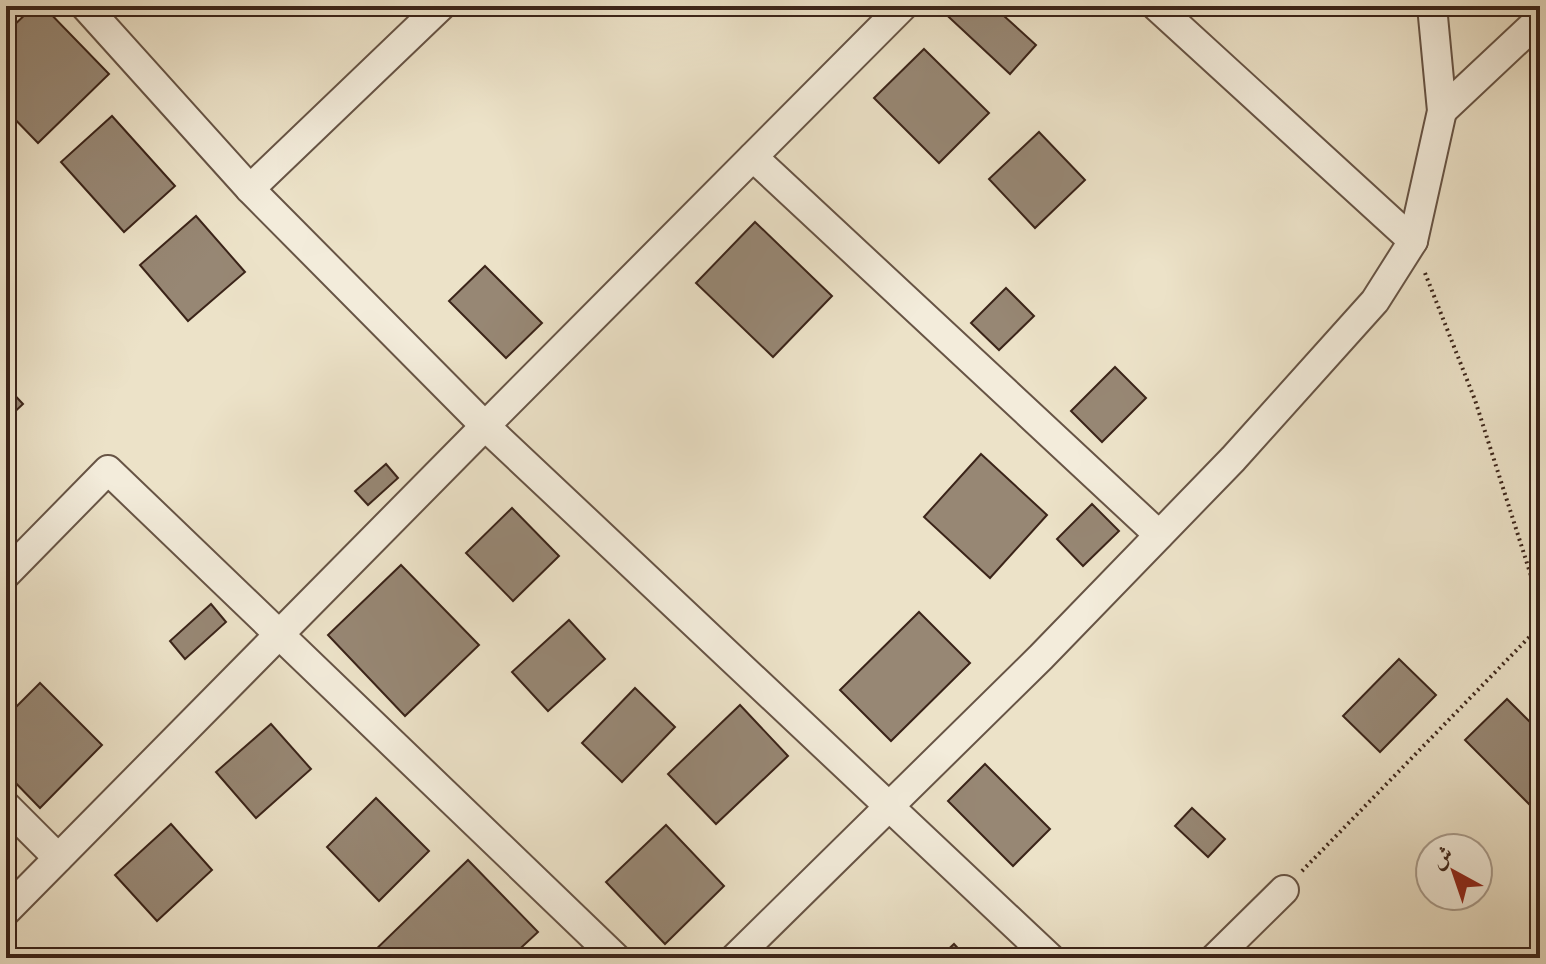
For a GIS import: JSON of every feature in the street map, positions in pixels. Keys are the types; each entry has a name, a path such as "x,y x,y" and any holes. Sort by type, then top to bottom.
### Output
{"street":[{"path":"85,6 250,189 485,426 1050,958"},
{"path":"250,189 441,6"},
{"path":"6,911 903,6"},
{"path":"1156,6 1413,241"},
{"path":"735,958 1159,535 1233,459 1375,301 1413,241 1442,111 1432,6"},
{"path":"1442,111 1540,19"},
{"path":"753,157 1159,535"},
{"path":"6,574 108,470 616,958"},
{"path":"6,806 58,858"},
{"path":"1215,958 1284,890"}],"path":[{"path":"1413,241 1475,400 1540,604"},
{"path":"1284,890 1540,626"}],"building":[{"path":"34,6 43,6 109,74 38,143 6,110 6,33"},
{"path":"937,6 993,6 1036,45 1010,74"},
{"path":"924,49 989,113 939,163 874,98"},
{"path":"112,116 175,186 124,232 61,162"},
{"path":"1039,132 1085,180 1035,228 989,179"},
{"path":"196,216 245,272 188,321 140,265"},
{"path":"755,222 832,296 773,357 696,283"},
{"path":"485,266 542,323 506,358 449,301"},
{"path":"1006,288 1034,316 999,350 971,323"},
{"path":"1115,367 1146,398 1102,442 1071,411"},
{"path":"6,386 23,404 6,420"},
{"path":"981,454 1047,515 990,578 924,517"},
{"path":"386,464 398,478 368,505 355,491"},
{"path":"1092,504 1119,531 1083,566 1057,539"},
{"path":"512,508 559,556 513,601 466,553"},
{"path":"401,565 479,645 405,716 328,635"},
{"path":"211,604 226,622 185,659 170,641"},
{"path":"919,612 970,663 891,741 840,690"},
{"path":"569,620 605,659 548,711 512,672"},
{"path":"1399,659 1436,695 1380,752 1343,716"},
{"path":"40,683 102,745 40,808 6,773 6,717"},
{"path":"635,688 675,727 622,782 582,743"},
{"path":"1507,699 1540,732 1540,794 1529,804 1465,740"},
{"path":"740,705 788,756 716,824 668,774"},
{"path":"271,724 311,769 256,818 216,772"},
{"path":"985,764 1050,829 1013,866 948,801"},
{"path":"376,798 429,851 379,901 327,847"},
{"path":"1192,808 1225,839 1208,857 1175,826"},
{"path":"171,824 212,870 157,921 115,875"},
{"path":"666,825 724,886 665,944 606,882"},
{"path":"468,860 538,932 510,958 369,956"},
{"path":"954,944 967,958 939,958"}]}
